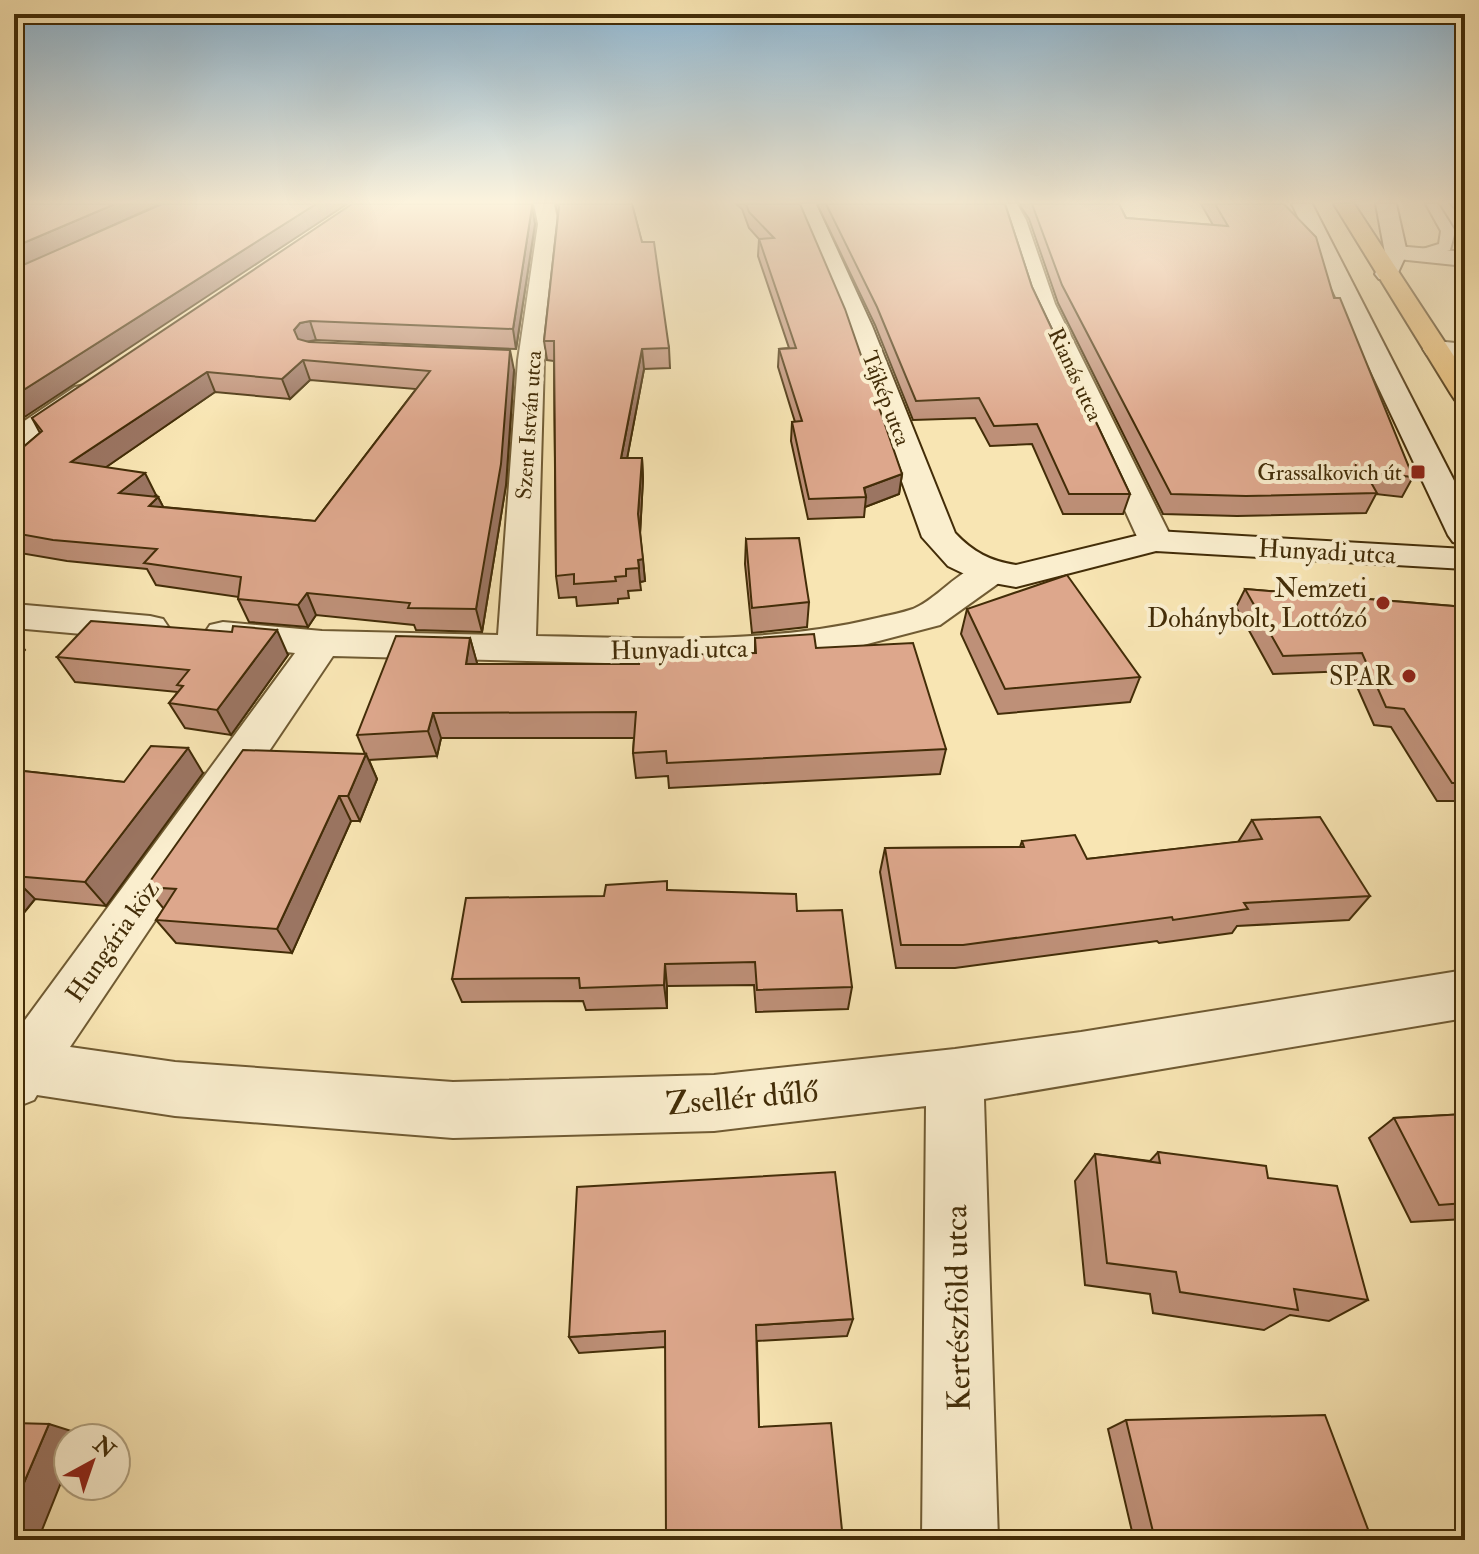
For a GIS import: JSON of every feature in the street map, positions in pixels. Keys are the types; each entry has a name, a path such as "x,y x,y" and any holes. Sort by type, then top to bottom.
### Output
{"main road":[{"path":"1406,277 1436,349 1465,394"}],"street":[{"name":"Szent István utca","path":"516,648 531,360 541,277"},
{"name":"Tájkép utca","path":"838,277 939,537 960,559 990,572"},
{"name":"Rianás utca","path":"1034,277 1043,304 1156,541"},
{"path":"1338,277 1465,535"},
{"path":"1436,349 1465,352"},
{"path":"501,358 531,360"},
{"path":"14,442 105,380"},
{"name":"Hunyadi utca","path":"14,616 322,643 683,652 825,643 927,617 990,572 1016,576 1156,541 1465,559"},
{"name":"Hungária köz","path":"17,1071 322,643"},
{"name":"Zsellér dűlő","path":"17,1071 175,1089 453,1110 714,1103 955,1076 1465,994"},
{"name":"Kertészföld utca","path":"955,1076 960,1540"}],"building":[{"path":"14,277 202,277 14,396"},
{"path":"244,277 521,277 513,329 310,321 300,323 294,330 298,339 309,342 510,350 501,464 476,609 408,608 410,603 307,593 298,605 238,599 241,577 144,563 157,549 53,540 14,533 14,455 42,431 32,418","holes":["303,360 430,371 315,521 149,506 158,497 119,493 145,473 71,462 207,372 282,379"]},
{"path":"551,277 659,277 669,348 642,349 621,458 642,458 638,514 643,559 638,560 639,568 626,569 626,576 615,577 616,581 574,584 574,574 556,576 554,341 544,341"},
{"path":"772,277 831,277 902,474 864,488 866,497 809,499 792,422 802,421 779,349 796,348"},
{"path":"862,277 1029,277 1130,494 1069,494 1037,424 994,426 979,398 916,401"},
{"path":"1059,277 1328,277 1334,298 1340,298 1413,477 1365,472 1377,493 1171,494"},
{"path":"799,538 809,602 752,608 746,539"},
{"path":"1067,575 1140,677 1005,689 967,609"},
{"path":"1245,589 1465,607 1465,783 1452,783 1404,709 1386,707 1362,653 1283,656"},
{"path":"91,621 232,632 233,626 277,630 217,710 169,703 183,686 177,685 189,670 57,657"},
{"path":"814,634 816,648 913,643 946,749 667,763 666,751 633,753 636,712 433,713 428,731 357,735 396,636 470,638 466,664 639,664 640,656 756,653 755,638"},
{"path":"151,746 188,748 85,882 14,876 14,770 124,782"},
{"path":"243,750 366,754 348,796 339,796 277,929 156,920 176,889 146,887"},
{"path":"1320,817 1370,896 1244,903 1248,909 963,945 901,945 885,848 1024,847 1022,841 1075,835 1087,859 1262,839 1252,820"},
{"path":"667,881 667,890 796,894 797,911 842,910 852,987 757,990 755,962 665,964 664,985 580,988 579,978 452,979 466,898 604,896 606,885"},
{"path":"1465,1114 1465,1203 1439,1205 1394,1118"},
{"path":"1158,1152 1266,1166 1268,1178 1337,1186 1368,1300 1294,1289 1298,1310 1180,1292 1176,1272 1107,1263 1095,1154 1160,1163"},
{"path":"835,1172 853,1319 756,1325 759,1427 831,1423 843,1540 666,1540 665,1331 569,1337 577,1187"},
{"path":"1325,1415 1372,1540 1155,1540 1126,1420"},
{"path":"14,1423 49,1424 14,1506"}],"place":[{"name":"Grassalkovich út","path":"1418,472"},
{"name":"Nemzeti Dohánybolt, Lottózó","path":"1383,603"},
{"name":"SPAR","path":"1409,676"}]}
